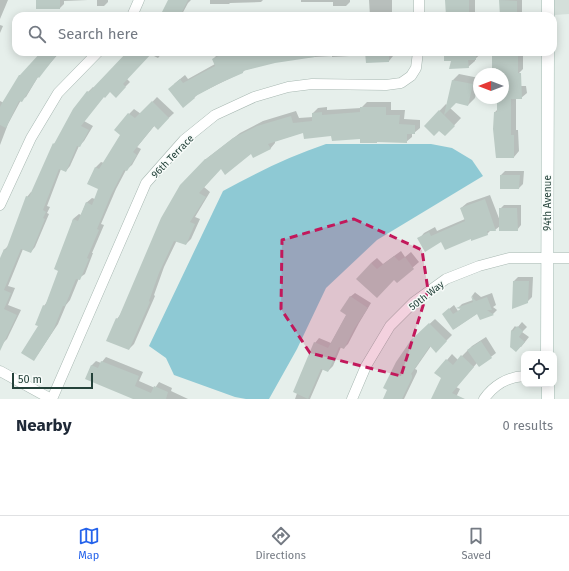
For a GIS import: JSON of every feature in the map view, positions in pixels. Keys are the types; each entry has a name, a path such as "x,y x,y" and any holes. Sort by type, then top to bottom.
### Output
{"street":[{"path":"134,12 139,0"},
{"path":"419,0 419,12"},
{"path":"548,0 548,12"},
{"path":"0,205 31,138 58,94 94,56"},
{"name":"96th Terrace","path":"52,399 146,183 184,140 215,115 254,97 288,87 312,84 386,85 401,83 411,76 416,68 418,56"},
{"name":"94th Avenue","path":"548,56 548,351"},
{"name":"50th Way","path":"352,399 366,366 390,326 414,302 446,279 480,266 509,258 569,258"},
{"path":"0,371 52,399"},
{"path":"484,399 490,389 513,377 521,376"},
{"path":"548,387 548,399"}],"highlighted area":[{"path":"354,219 422,250 428,290 401,376 310,353 281,309 282,240"}],"shaded area":[{"path":"554,0 569,0 569,14 557,15 557,12 554,12"}],"water":[{"path":"326,144 431,144 452,148 472,160 483,176 377,240 326,288 297,349 269,399 246,399 235,397 174,375 166,358 149,346 223,191 273,165"}],"building":[{"path":"36,0 60,0 60,9 36,9"},
{"path":"168,0 188,0 182,12 162,12"},
{"path":"445,0 469,0 469,12 446,12"},
{"path":"499,0 517,1 517,12 500,12"},
{"path":"37,56 56,56 39,78 38,77 22,102 19,101 6,128 0,125 0,107 20,75"},
{"path":"123,56 149,56 123,84 126,87 116,98 110,92 105,98 104,97 81,126 89,130 80,147 77,146 66,172 59,169 43,210 46,212 43,218 45,219 31,253 21,249 4,290 11,293 4,309 17,315 0,351 0,258 4,249 6,250 26,196 29,197 53,143 54,144 73,109 87,91 89,92"},
{"path":"219,56 315,57 275,63 243,71 243,73 194,97 195,98 183,108 168,89 180,79 183,83 215,66 212,59"},
{"path":"365,56 389,56 389,62 366,63"},
{"path":"444,56 476,56 476,60 468,60 469,68 449,69 451,61 444,61"},
{"path":"492,56 518,56 518,73 521,73 522,99 511,99 511,135 514,135 514,158 496,158 493,129 494,112 497,112 497,104 509,104 509,68 492,68"},
{"path":"452,80 473,84 468,106 456,103 444,115"},
{"path":"152,101 169,118 158,130 154,126 133,152 137,155 127,171 124,170 111,195 97,229 99,230 87,258 89,259 80,280 76,279 53,331 34,361 21,353 38,326 35,325 43,305 45,306 58,271 54,269 73,219 78,221 86,202 92,205 98,189 87,184 95,167 99,169 120,135 114,130 128,113 135,118"},
{"path":"360,107 386,107 386,115 400,115 399,124 415,125 415,134 407,134 407,143 360,143 360,139 332,141 331,136 304,139 303,133 268,144 271,149 253,158 251,154 225,175 221,169 199,193 206,197 190,222 195,224 186,245 174,241 159,273 149,301 150,302 129,350 106,341 116,318 118,319 161,218 180,185 205,159 233,138 257,126 291,116 293,123 312,121 312,113 322,112 322,115 360,112"},
{"path":"439,110 455,126 445,136 439,131 434,136 424,126"},
{"path":"500,175 520,175 519,189 500,189"},
{"path":"485,199 496,231 487,231 488,235 471,241 471,239 445,250 441,242 425,252 417,238 429,232 431,236 465,221 460,208"},
{"path":"499,208 517,208 518,231 499,231"},
{"path":"394,256 399,261 405,257 414,269 397,283 394,280 377,298 356,279 371,263 377,269"},
{"path":"513,281 529,281 528,303 512,309"},
{"path":"350,296 368,308 354,329 344,349 339,347 328,372 321,369 308,399 293,392 314,342 328,348 346,315 340,311"},
{"path":"471,296 476,301 487,297 492,310 487,310 494,315 480,320 477,314 453,330 442,314 449,308 453,314 461,309 456,308 473,302"},
{"path":"429,323 447,341 436,353 430,346 411,374 412,378 402,399 383,399 387,390 383,388 396,362 411,340"},
{"path":"517,326 523,331 519,337 525,342 516,352 510,347 511,330 513,331"},
{"path":"481,341 492,358 479,367 467,350"},
{"path":"461,355 474,367 452,393 465,399 431,399 441,378 434,373 446,359 453,365"},
{"path":"101,361 139,376 135,386 151,393 154,386 168,392 166,399 133,399 85,379 91,365 98,368"}]}
